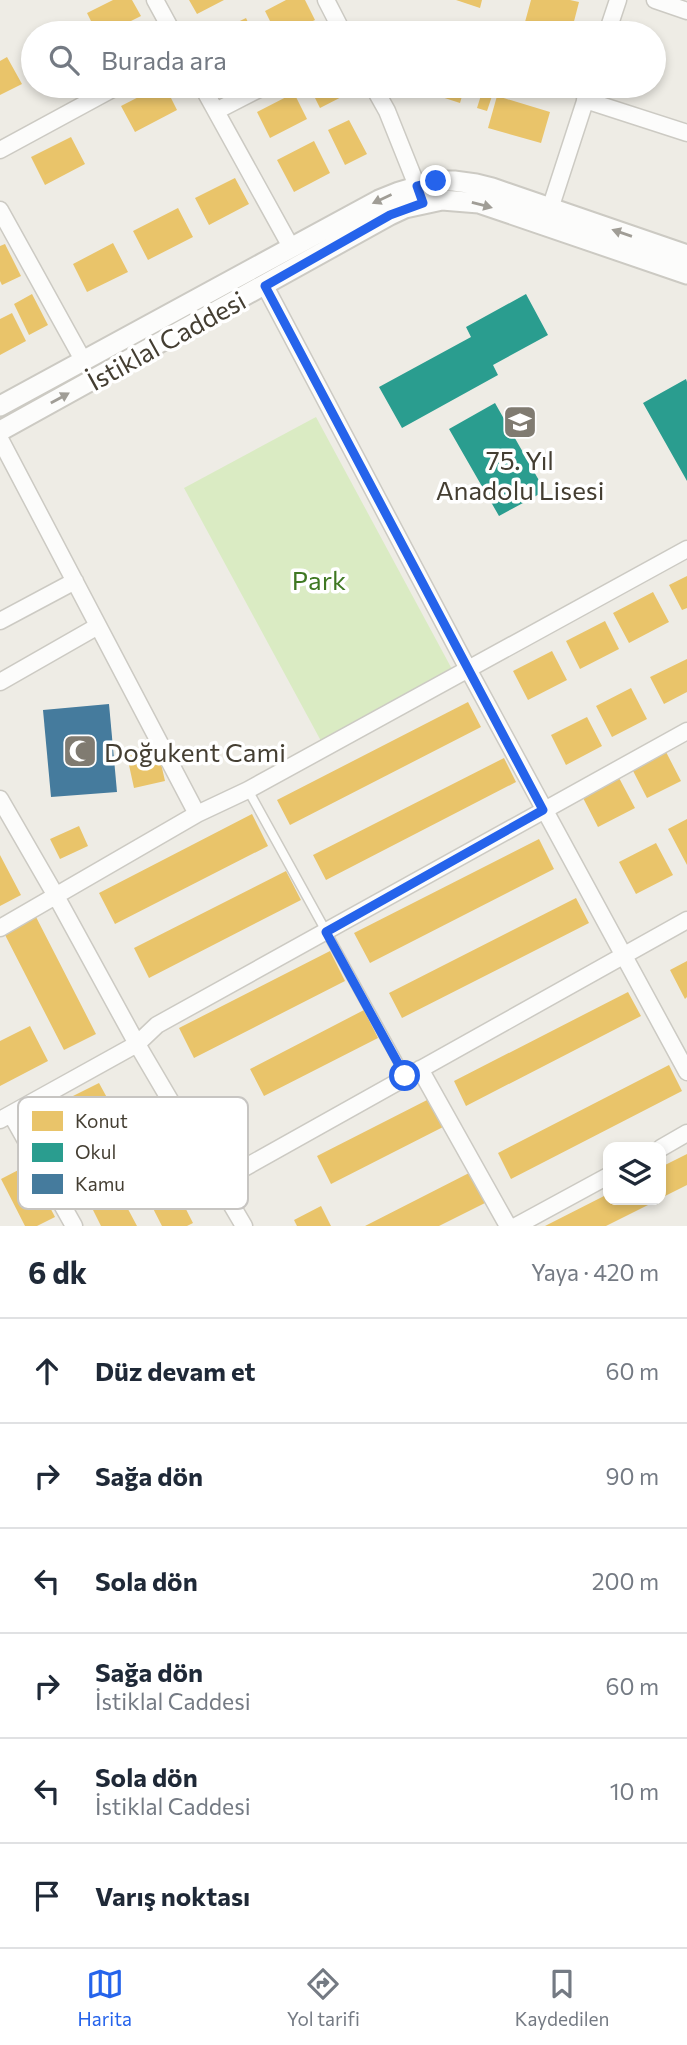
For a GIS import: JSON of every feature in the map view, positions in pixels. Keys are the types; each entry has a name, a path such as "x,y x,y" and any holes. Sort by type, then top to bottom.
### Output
{"street":[{"path":"155,0 166,21"},
{"path":"326,0 337,21"},
{"path":"611,21 618,0"},
{"path":"655,0 687,11"},
{"path":"0,150 96,98"},
{"path":"209,98 291,247"},
{"path":"216,111 241,98"},
{"path":"380,98 420,194"},
{"path":"550,209 586,98"},
{"path":"600,98 687,133"},
{"name":"İstiklal Caddesi","path":"0,406 379,200 420,194 454,181 492,188 687,255"},
{"name":"İstiklal Caddesi","path":"0,431 265,286 390,215 420,194 479,204 687,274"},
{"path":"0,210 6,233 83,360"},
{"path":"265,286 543,810 685,1063"},
{"path":"0,439 198,814"},
{"path":"0,928 198,814 248,790 687,549"},
{"path":"0,621 75,581"},
{"path":"0,682 98,626"},
{"path":"42,1097 136,1044 157,1025 687,731"},
{"path":"0,799 168,1097"},
{"path":"248,1166 687,920"},
{"path":"412,1073 508,1226"},
{"path":"6,1117 18,1136"},
{"path":"666,1145 687,1133"},
{"path":"516,1226 603,1179"},
{"path":"63,1209 74,1226"},
{"path":"234,1209 244,1226"}],"lane":[{"path":"248,790 326,932 412,1073"}],"green space":[{"name":"Park","path":"316,417 453,671 321,741 184,488"}],"building: Konut":[{"path":"113,0 132,0 141,16 131,21 91,21 87,13"},
{"path":"189,0 224,0 197,14"},
{"path":"286,0 305,0 315,20 270,21 265,11"},
{"path":"456,0 482,0 480,8"},
{"path":"531,0 579,2 574,21 525,21"},
{"path":"7,57 21,84 0,95 0,61"},
{"path":"137,98 171,98 177,110 135,132 121,106"},
{"path":"284,98 296,98 307,119 270,138 257,112"},
{"path":"315,98 339,98 320,108"},
{"path":"445,98 461,98 460,103"},
{"path":"480,98 491,98 487,111 477,108"},
{"path":"496,98 550,112 541,143 488,128"},
{"path":"349,120 367,154 345,165 328,130"},
{"path":"71,137 85,164 45,185 31,157"},
{"path":"314,141 330,173 294,192 277,160"},
{"path":"235,178 249,204 209,225 195,198"},
{"path":"178,208 193,237 148,260 133,231"},
{"path":"113,243 128,272 87,292 73,264"},
{"path":"5,244 21,276 2,285 0,246"},
{"path":"32,294 48,325 29,335 14,304"},
{"path":"12,313 26,341 0,355 0,319"},
{"path":"687,576 687,608 682,610 669,585"},
{"path":"653,592 669,622 629,643 613,613"},
{"path":"605,621 619,649 580,669 566,641"},
{"path":"552,651 567,680 528,700 513,671"},
{"path":"687,659 687,692 664,704 650,677"},
{"path":"631,688 647,719 612,737 596,706"},
{"path":"468,702 481,727 290,825 277,800"},
{"path":"587,717 602,746 566,765 551,735"},
{"path":"158,750 165,781 134,788 127,756"},
{"path":"665,750 681,781 647,798 631,767"},
{"path":"504,758 516,782 326,880 313,855"},
{"path":"618,776 635,808 598,827 581,794"},
{"path":"252,814 268,846 115,924 99,893"},
{"path":"687,819 687,865 668,829"},
{"path":"79,826 88,846 60,859 50,839"},
{"path":"539,839 554,869 370,963 354,933"},
{"path":"656,843 673,875 636,894 619,862"},
{"path":"0,855 21,895 0,906"},
{"path":"286,871 301,900 149,978 134,948"},
{"path":"576,898 589,923 402,1018 389,993"},
{"path":"35,915 96,1034 64,1050 3,931"},
{"path":"330,951 345,981 194,1058 179,1028"},
{"path":"687,961 687,997 685,999 670,970"},
{"path":"628,992 641,1016 466,1106 454,1081"},
{"path":"364,1010 378,1038 264,1096 250,1069"},
{"path":"30,1026 48,1061 0,1086 0,1041"},
{"path":"669,1065 682,1091 511,1179 498,1153"},
{"path":"99,1083 107,1097 71,1097"},
{"path":"431,1098 445,1126 331,1184 317,1156"},
{"path":"687,1154 687,1185 666,1196 666,1164"},
{"path":"18,1170 18,1209 51,1209 55,1217 37,1226 25,1226 1,1179"},
{"path":"471,1172 487,1202 439,1226 365,1226"},
{"path":"603,1197 603,1205 648,1205 606,1226 545,1226"},
{"path":"321,1206 331,1226 297,1226 294,1220"},
{"path":"128,1209 137,1226 101,1226 93,1210"},
{"path":"153,1209 186,1209 193,1223 187,1226 162,1226"}],"building: Okul":[{"path":"526,294 548,335 493,365 498,375 402,428 379,387 471,337 466,327"},
{"path":"686,379 687,382 687,481 643,403"},
{"path":"495,403 545,491 499,516 449,429"}],"building: Kamu":[{"name":"Doğukent Cami","path":"109,704 117,792 51,797 43,710"}],"place":[{"name":"75. Yıl Anadolu Lisesi","path":"520,422"},
{"name":"Doğukent Cami","path":"80,751"}],"route":[{"path":"405,1076 326,932 543,810 265,286 390,215 423,203 417,186 436,181"}]}
